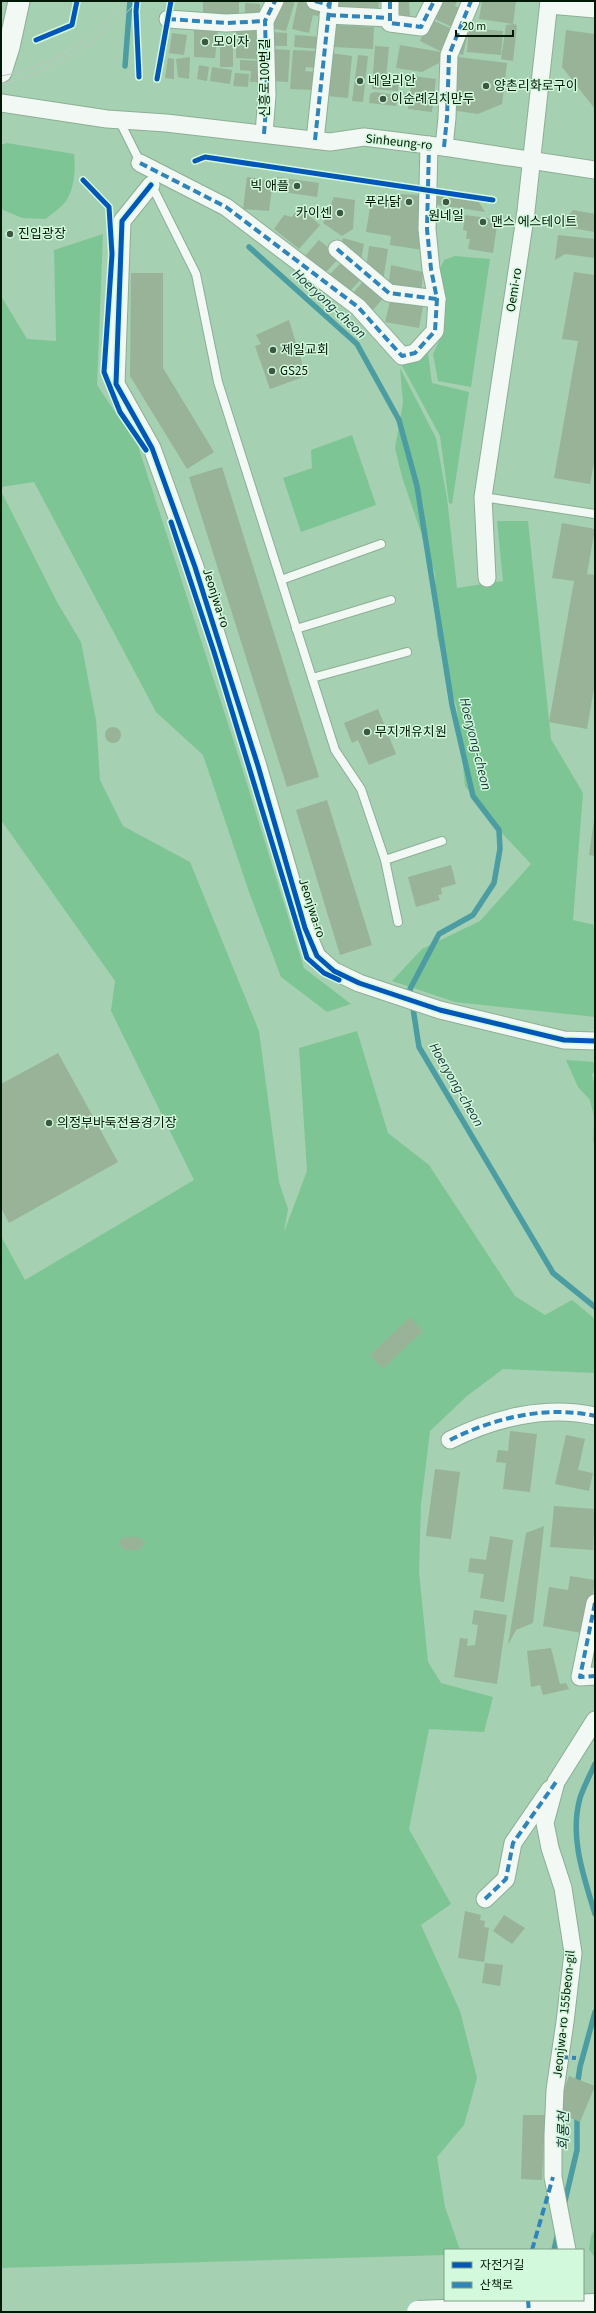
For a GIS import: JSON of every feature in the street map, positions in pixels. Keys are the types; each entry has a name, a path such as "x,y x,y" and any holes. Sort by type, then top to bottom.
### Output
{"highway":[{"path":"418,2312 595,2305"}],"street":[{"path":"1,72 10,47 19,1"},
{"name":"신흥로100번길","path":"264,134 267,95 265,21 275,1"},
{"path":"390,1 390,23 421,27 434,1"},
{"path":"140,164 226,208 358,307 402,356 415,353 435,331 437,300 431,269 428,229 436,146 447,118 448,55 471,1"},
{"path":"549,3 595,9"},
{"name":"Oemi-ro","path":"487,578 483,534 483,497 532,161 549,3"},
{"path":"315,140 326,5 390,18"},
{"name":"신흥로100번길","path":"168,19 226,23 265,21"},
{"name":"Sinheung-ro","path":"1,103 113,120 166,123 330,142 364,137 436,146 595,170"},
{"name":"Jeonjwa-ro","path":"151,185 122,221 116,384 152,448 195,567 258,766 305,928 317,956 334,971 382,990 440,1010 564,1040 595,1041"},
{"path":"337,249 389,293 437,300"},
{"path":"450,1440 472,1429 509,1417 547,1414 584,1414 595,1416"},
{"path":"595,1604 580,1677 595,1676"},
{"name":"Jeonjwa-ro 155beon-gil","path":"567,2249 555,2190 553,2135 555,2090 573,1953 563,1888 550,1848 545,1823 556,1782 595,1720"},
{"path":"485,1899 506,1879 513,1843 556,1782"},
{"path":"576,2301 577,2312"}],"lane":[{"path":"113,120 140,164 196,274 218,382 335,750 361,789 385,860 398,922"},
{"path":"483,497 595,514"},
{"path":"281,580 381,544"},
{"path":"296,629 391,600"},
{"path":"312,678 407,652"},
{"path":"385,860 442,841"}],"green space":[{"path":"7,143 74,154 74,179 69,196 62,206 46,219 22,218 1,209 1,145"},
{"path":"103,234 97,385 138,446 234,742 304,968 351,1004 327,1012 281,977 249,892 203,755 156,712 34,482 1,487 1,296 27,339 56,341 54,250"},
{"path":"455,256 490,259 471,387 438,381 433,354 442,335 438,273 444,260"},
{"path":"439,336 428,354 432,383 469,392 452,504 449,503 440,436 399,360"},
{"path":"400,368 436,438 447,498 457,588 503,581 497,521 528,521 551,739 583,793 573,920 595,925 595,1017 455,1002 392,981 422,949 480,921 531,864 499,830 465,786 457,709 437,636 435,573 402,477 395,448 403,403"},
{"path":"352,435 376,505 301,532 283,478 312,468 311,450"},
{"path":"1,491 57,602 81,642 96,720 100,780 123,826 190,862 259,1031 279,1182 288,1209 284,1232 307,1171 299,1048 357,1031 388,1133 429,1165 515,1296 545,1315 572,1300 595,1319 595,1373 503,1369 467,1396 430,1431 421,1505 419,1572 428,1662 441,1683 493,1697 484,1732 429,1729 409,1829 451,1904 421,1925 460,2011 477,2078 464,2125 437,2157 445,2207 460,2249 444,2249 444,2255 1,2268 1,1236 25,1280 194,1180 111,1011 115,981 1,820"},
{"path":"566,1060 595,1062 595,1072 592,1074 595,1087 595,1143 593,1142 594,1117 590,1100 578,1087"},
{"path":"595,2229 595,2258 589,2249 591,2236"}],"building":[{"path":"203,1 239,1 239,19 203,18"},
{"path":"277,1 295,1 286,31 270,28"},
{"path":"298,1 325,7 323,17 313,15 309,33 292,29"},
{"path":"334,1 379,1 378,15 334,13"},
{"path":"395,1 409,1 410,16 396,17"},
{"path":"440,1 457,1 455,6 462,9 454,28 433,18"},
{"path":"482,1 516,1 513,24 479,19"},
{"path":"245,3 260,4 260,17 245,16"},
{"path":"430,19 452,29 442,52 420,41"},
{"path":"515,24 517,26 513,61 501,59 506,25"},
{"path":"335,25 374,27 373,49 333,47"},
{"path":"469,28 503,31 501,55 467,52"},
{"path":"194,29 218,30 215,58 194,57"},
{"path":"566,30 595,34 595,109 562,67"},
{"path":"236,31 259,31 257,59 236,58"},
{"path":"461,31 468,33 463,55 456,53"},
{"path":"271,32 287,33 287,46 271,46"},
{"path":"172,33 187,35 184,55 169,53"},
{"path":"295,35 321,37 320,49 294,47"},
{"path":"220,41 233,41 233,67 220,67"},
{"path":"400,45 441,52 439,63 422,72 396,68"},
{"path":"375,46 389,47 386,78 399,79 398,91 372,89"},
{"path":"271,49 290,50 288,82 269,81"},
{"path":"293,50 315,51 314,68 306,67 305,71 315,72 314,90 290,89"},
{"path":"331,53 352,56 348,98 326,96"},
{"path":"358,55 368,56 363,102 352,101"},
{"path":"190,57 189,79 178,77 176,59"},
{"path":"458,57 507,63 502,104 478,114 451,110"},
{"path":"168,58 174,59 174,79 165,78"},
{"path":"240,60 263,61 263,82 250,82 251,71 240,70"},
{"path":"199,65 209,67 207,81 197,79"},
{"path":"212,67 232,70 230,84 210,81"},
{"path":"235,73 249,74 248,87 233,86"},
{"path":"412,76 436,79 432,112 408,109"},
{"path":"374,92 398,95 396,106 369,103 370,94"},
{"path":"247,177 273,181 269,211 243,209"},
{"path":"277,177 319,183 317,197 276,191"},
{"path":"395,194 425,195 423,250 390,245 391,236 366,232 372,195 394,199"},
{"path":"434,194 478,201 485,212 433,204"},
{"path":"334,197 355,200 353,229 342,236 323,223"},
{"path":"299,207 320,225 299,249 274,229 284,215 292,217"},
{"path":"573,210 595,214 595,232 560,226"},
{"path":"465,215 488,218 497,225 493,253 468,249 470,239 466,239 467,231 463,230"},
{"path":"558,235 595,239 595,258 565,254 555,260"},
{"path":"343,238 364,244 360,265 339,251"},
{"path":"319,240 340,257 325,273 305,256"},
{"path":"369,246 388,249 383,281 366,269"},
{"path":"344,260 363,277 349,292 329,275"},
{"path":"391,265 423,272 421,293 388,288"},
{"path":"574,272 595,275 595,458 590,484 554,478 578,341 562,339"},
{"path":"131,273 163,273 163,368 214,452 187,469 130,376"},
{"path":"366,278 386,295 372,311 352,294"},
{"path":"391,297 405,303 423,306 419,328 385,322"},
{"path":"289,320 306,376 270,389 255,346 261,344 256,335"},
{"path":"222,467 319,777 287,787 189,477"},
{"path":"562,523 595,529 587,574 595,575 595,683 587,729 549,722 574,581 552,578"},
{"name":"무지개유치원","path":"378,709 396,754 369,765 358,740 352,743 344,723"},
{"path":"113,727 119,729 121,735 119,741 113,743 107,741 105,735 107,729"},
{"path":"327,800 372,945 340,955 296,810"},
{"path":"595,820 595,856 589,855"},
{"path":"451,865 456,884 441,888 442,894 438,895 440,900 416,907 408,877"},
{"name":"의정부바둑전용경기장","path":"58,1053 118,1162 9,1223 1,1208 1,1084"},
{"path":"410,1317 423,1331 383,1369 370,1355"},
{"path":"510,1431 537,1434 530,1492 503,1489 506,1463 496,1462 498,1450 508,1451"},
{"path":"566,1435 585,1439 578,1470 593,1473 589,1491 555,1484"},
{"path":"435,1469 460,1472 451,1539 426,1536"},
{"path":"554,1506 595,1509 593,1550 550,1547"},
{"path":"544,1526 533,1623 516,1630 508,1645 526,1533"},
{"path":"490,1536 513,1540 504,1602 480,1598 484,1574 468,1572 470,1558 486,1560"},
{"path":"123,1537 139,1537 146,1543 139,1550 124,1550 119,1544"},
{"path":"570,1576 595,1580 587,1634 543,1626 549,1587 568,1590"},
{"path":"474,1610 507,1615 497,1684 454,1677 460,1638 468,1639 467,1646 475,1645 478,1625 472,1624"},
{"path":"551,1648 560,1684 566,1683 569,1689 543,1695 540,1685 531,1687 527,1651"},
{"path":"465,1911 481,1915 480,1920 485,1921 484,1927 489,1928 484,1962 458,1958"},
{"path":"504,1915 525,1928 512,1944 493,1931"},
{"path":"485,1963 503,1965 500,1986 482,1983"},
{"path":"569,2076 595,2086 580,2122 555,2111"},
{"path":"523,2115 545,2115 542,2180 521,2179"}],"waterway":[{"path":"125,66 130,1"},
{"name":"Hoeryong-cheon","path":"249,247 357,344 399,420 417,486 452,705 473,796 499,830 500,849 494,883 473,915 439,934 410,989 419,1047 553,1273 595,1307"},
{"name":"회룡천","path":"595,1764 580,1798 576,1827 579,1857 595,1914"},
{"name":"회룡천","path":"577,2087 580,2067 595,2012"},
{"name":"회룡천","path":"564,2205 577,2150 577,2113"},
{"name":"회룡천","path":"554,2249 558,2233"}],"tram line":[{"path":"1,76 38,66 70,49 85,39 113,15 126,1"},
{"path":"1,84 33,75 76,53 102,34 137,1"}],"marked path":[{"path":"264,134 267,95 265,21 275,1"},
{"path":"315,1 329,5"},
{"path":"315,140 330,1"},
{"path":"390,1 390,23 421,27 434,1"},
{"path":"444,147 447,118 449,55 471,1"},
{"path":"328,15 390,18"},
{"path":"168,19 226,23 265,21"},
{"path":"140,163 226,207 358,307 402,356 415,353 435,331 437,299 431,269 427,229 429,145"},
{"path":"337,249 389,293 437,299"},
{"path":"450,1440 484,1425 539,1413 577,1413 595,1416"},
{"path":"595,1603 580,1677 595,1676"},
{"path":"485,1899 506,1879 513,1843 556,1782"},
{"path":"560,2057 576,2058"},
{"path":"532,2249 553,2177"},
{"path":"528,2301 529,2312"}],"cycle path":[{"path":"36,40 72,25 77,1"},
{"path":"137,1 136,11 139,77"},
{"path":"157,79 171,1"},
{"path":"195,161 205,157 493,200"},
{"path":"83,180 109,207 112,254 104,372 120,412 146,450"},
{"path":"151,185 122,221 116,384 152,448 195,567 258,766 305,928 317,956 334,971 359,983 440,1010 564,1040 595,1041"},
{"path":"171,522 214,652 307,958 324,973 339,980"}],"place":[{"name":"모이자","path":"205,42"},
{"name":"네일리안","path":"360,81"},
{"name":"양촌리화로구이","path":"486,86"},
{"name":"이순례김치만두","path":"383,99"},
{"name":"빅 애플","path":"297,186"},
{"name":"푸라닭","path":"409,202"},
{"name":"원네일","path":"446,202"},
{"name":"카이센","path":"340,213"},
{"name":"맨스 에스테이트","path":"483,222"},
{"name":"진입광장","path":"10,234"},
{"name":"제일교회","path":"273,350"},
{"name":"GS25","path":"272,371"},
{"name":"무지개유치원","path":"367,732"},
{"name":"의정부바둑전용경기장","path":"49,1123"}]}
